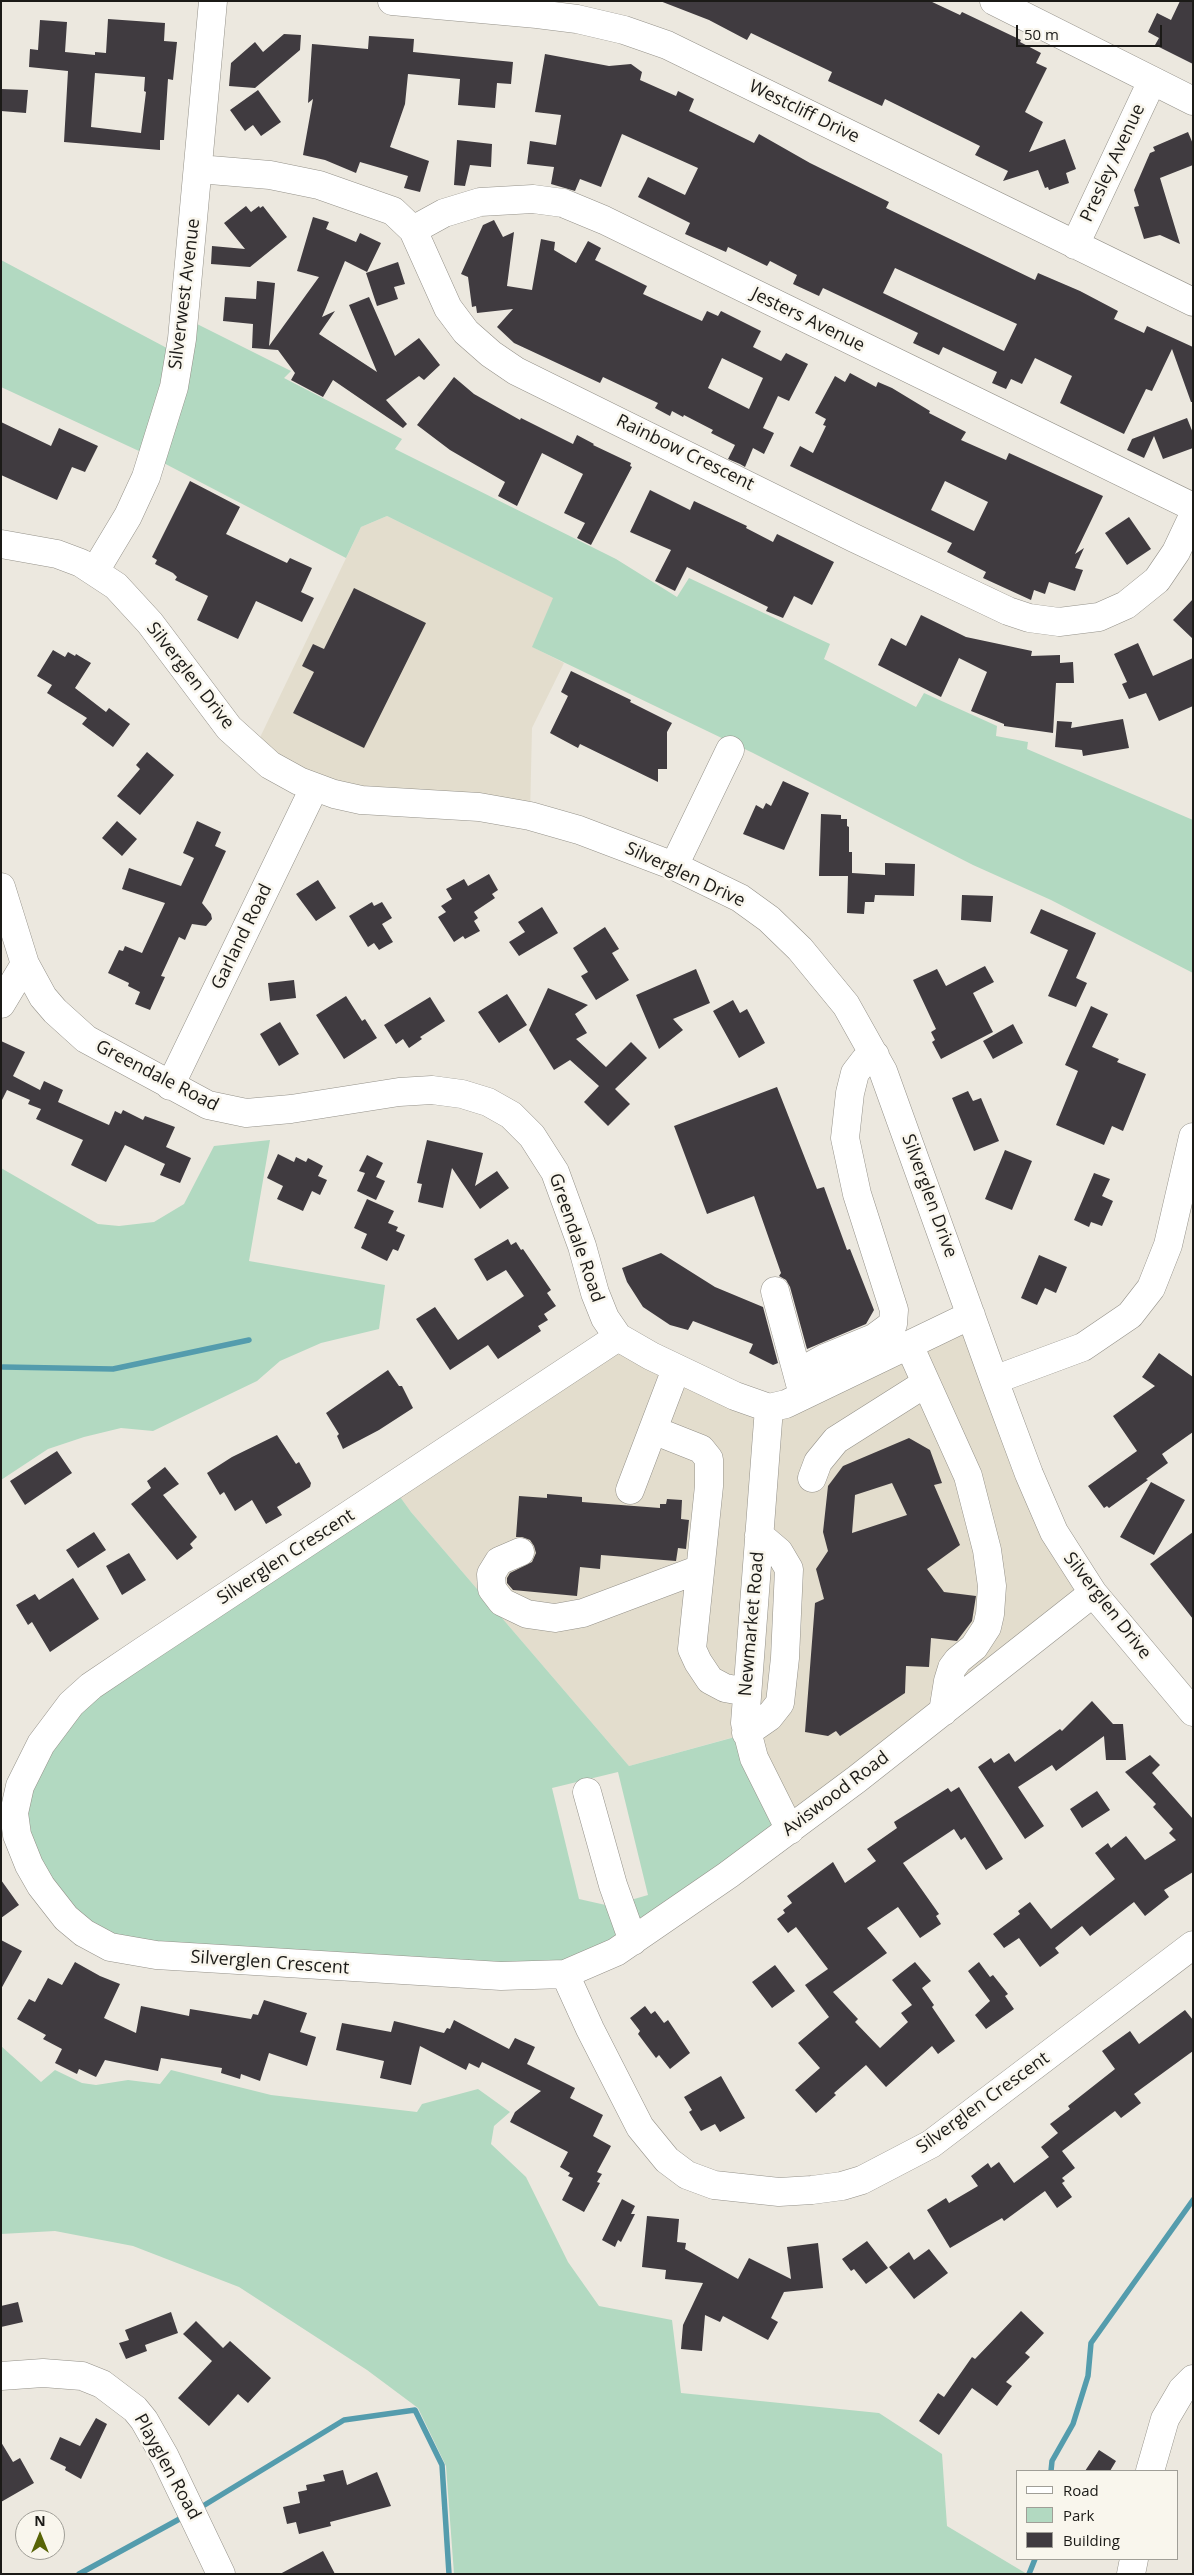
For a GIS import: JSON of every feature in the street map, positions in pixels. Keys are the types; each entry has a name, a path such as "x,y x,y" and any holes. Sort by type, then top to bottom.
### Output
{"street":[{"name":"Silverwest Avenue","path":"94,571 128,516 146,477 172,396 182,339 213,1"},
{"name":"Westcliff Drive","path":"392,1 577,19 624,30 658,42 1193,302"},
{"path":"994,1 1193,101"},
{"name":"Presley Avenue","path":"1075,245 1152,81"},
{"name":"Rainbow Crescent","path":"198,169 270,175 319,185 393,211 413,230 448,308 466,332 490,354 516,371 854,538 1008,611 1029,618 1059,622 1100,618 1126,606 1157,580 1176,552 1193,516"},
{"name":"Jesters Avenue","path":"413,230 444,213 480,202 533,200 563,203 604,220 1193,507"},
{"name":"Silverglen Drive","path":"1,544 57,554 94,571 134,603 229,728 270,766 314,788 360,800 479,807 530,816 579,830 674,866 740,898 769,919 800,949 846,1005 883,1071 994,1380 1029,1474 1054,1532 1093,1593 1193,1712"},
{"path":"674,866 730,750"},
{"name":"Garland Road","path":"170,1086 314,788"},
{"name":"Greendale Road","path":"1,887 25,964 43,998 65,1022 86,1039 208,1105 228,1111 246,1113 291,1109 399,1092 432,1090 462,1094 488,1102 511,1115 532,1136 555,1172 582,1246 595,1293 605,1318 618,1337 676,1369 735,1396 769,1408"},
{"path":"1,1004 25,964"},
{"path":"769,1408 801,1385 825,1358 874,1338 893,1324 894,1310 857,1194 845,1138 850,1093 856,1073 865,1060 875,1055"},
{"path":"994,1380 1083,1347 1130,1315 1152,1288 1168,1245 1193,1137"},
{"path":"776,1291 801,1385"},
{"path":"801,1385 909,1345 971,1314"},
{"name":"Silverglen Crescent","path":"618,1337 91,1686 61,1714 41,1744 8,1812 21,1847 41,1886 66,1918 84,1933 110,1947 156,1955 501,1976 565,1974 590,2029 640,2127 667,2160 687,2175 714,2184 779,2192 842,2186 862,2180 931,2144 1193,1945"},
{"path":"909,1345 968,1476 987,1550 992,1586 987,1627 974,1648 958,1660 952,1668 948,1680 943,1712"},
{"path":"630,1490 676,1369"},
{"path":"812,1478 818,1462 836,1440 926,1383"},
{"name":"Newmarket Road","path":"769,1408 747,1692 746,1733 754,1758 790,1830"},
{"path":"653,1430 701,1448 709,1459 709,1486 692,1634 693,1653 710,1680 725,1688 747,1692"},
{"path":"746,1733 769,1717 780,1703 785,1658 789,1569 780,1552 759,1535"},
{"path":"520,1552 499,1561 491,1574 492,1589 502,1602 527,1614 555,1618 583,1613 700,1569"},
{"name":"Aviswood Road","path":"565,1974 616,1952 790,1830 1093,1593"},
{"path":"587,1792 613,1885 633,1941"},
{"name":"Playglen Road","path":"1,2376 43,2373 82,2376 102,2384 117,2394 144,2420 187,2501 221,2574"},
{"path":"1150,2470 1165,2419 1182,2390 1193,2379"},
{"path":"1131,2574 1134,2560"}],"shaded area":[{"path":"387,516 554,598 533,647 564,663 532,728 530,816 388,804 253,752 361,527"},
{"path":"971,1315 1093,1594 790,1830 745,1734 629,1766 411,1512 393,1487 607,1346 754,1403"}],"green space":[{"path":"1,260 180,355 185,318 291,371 284,378 402,439 395,449 616,559 677,597 689,578 830,644 824,659 916,707 924,693 997,726 996,736 1028,742 1027,749 1193,820 1193,973 1051,900 973,865 753,753 532,647 553,598 387,516 361,527 346,558 154,458 1,387"},
{"path":"270,1140 249,1261 385,1285 379,1329 321,1343 280,1361 257,1381 153,1431 121,1428 84,1437 48,1449 1,1480 1,1168 98,1224 119,1226 154,1222 184,1204 214,1146"},
{"path":"393,1487 411,1512 629,1766 746,1734 790,1830 580,1970 156,1955 75,1927 14,1812 52,1724","holes":["618,1772 648,1895 610,1906 579,1899 552,1788"]},
{"path":"1,2046 41,2082 55,2070 82,2083 96,2085 128,2080 160,2084 171,2070 271,2095 417,2112 422,2104 478,2089 510,2112 494,2126 491,2144 526,2177 568,2262 599,2306 672,2320 681,2393 879,2413 942,2454 947,2526 1027,2574 454,2574 446,2466 418,2408 367,2370 239,2287 133,2246 55,2231 1,2234"}],"building":[{"path":"660,1 930,1 960,15 962,12 1021,40 1020,42 1041,53 1036,63 1047,68 1025,112 1043,122 1029,152 1065,139 1076,169 1066,173 1069,183 1049,190 1048,187 1045,188 1038,170 1003,181 1008,171 975,155 980,146 885,99 882,106 828,81 832,72 751,33 747,40 709,20"},
{"path":"1180,1 1193,1 1193,64 1155,45 1159,38 1148,32 1157,13 1171,20"},
{"path":"108,19 165,23 164,41 177,42 173,80 168,79 164,140 160,140 160,150 64,142 68,71 29,67 30,49 38,50 40,20 67,22 65,52 95,55 95,52 106,53","holes":["95,73 145,77 144,91 146,92 141,133 91,127"]},
{"path":"284,34 301,35 300,50 255,88 229,86 231,63 255,42 263,52"},
{"path":"369,36 414,39 413,52 513,62 511,84 497,83 495,108 458,105 460,79 408,74 405,104 390,147 429,161 420,192 404,188 408,176 360,162 356,173 325,160 303,155 313,99 308,103 312,44 368,49"},
{"path":"545,54 609,66 631,64 642,72 640,80 676,96 678,91 694,99 689,111 754,143 759,134 810,163 889,202 886,208 1035,280 1038,273 1080,291 1118,311 1114,319 1144,333 1147,326 1193,347 1193,402 1191,402 1172,349 1152,391 1146,389 1124,434 1060,403 1072,376 1035,358 1022,384 1011,379 1006,389 992,383 997,372 943,347 939,355 913,343 918,333 823,288 819,296 793,284 797,275 770,261 767,266 728,247 726,252 685,234 690,223 638,197 648,177 685,195 698,168 622,134 601,187 580,179 575,191 551,184 554,167 527,164 530,141 556,145 561,115 535,112","holes":["895,268 1017,324 1004,351 883,293"]},
{"path":"1,89 28,90 26,113 1,111"},
{"path":"258,90 281,122 261,136 253,125 245,131 230,110"},
{"path":"1188,132 1193,144 1193,165 1160,178 1180,244 1160,235 1144,239 1134,207 1139,206 1134,190 1150,153 1155,151 1153,147"},
{"path":"457,140 492,144 491,167 470,165 465,186 454,185"},
{"path":"246,206 251,212 259,206 260,208 263,206 287,237 250,267 211,264 212,246 245,249 224,223"},
{"path":"313,217 329,222 326,229 356,242 360,233 381,243 367,272 345,261 322,317 335,311 319,334 377,372 349,305 369,297 395,356 419,338 440,365 424,380 419,376 386,400 407,424 403,428 333,380 323,397 291,380 295,373 278,350 252,348 253,324 223,321 225,297 256,299 257,281 275,283 269,346 319,277 297,271"},
{"path":"494,220 503,237 514,232 507,286 532,290 541,239 555,242 554,250 576,263 588,241 601,248 595,260 647,286 643,294 702,321 707,311 718,316 721,311 761,331 753,347 781,361 786,353 808,364 789,401 778,396 763,428 774,433 764,454 753,448 745,467 728,459 735,445 711,433 713,430 672,411 670,416 655,408 658,403 603,377 600,383 514,343 497,327 513,309 477,313 476,306 472,307 468,277 461,274 483,225","holes":["722,358 763,378 749,409 708,388"]},
{"path":"398,262 405,284 394,287 398,299 377,306 366,273"},
{"path":"850,373 876,387 878,382 892,388 930,411 929,413 966,432 961,440 1006,460 1009,453 1103,496 1075,554 1084,548 1075,568 1083,570 1075,591 1049,582 1045,594 1034,590 1031,600 983,578 986,572 947,552 952,543 790,466 800,446 813,453 826,426 823,425 826,419 815,413 835,376 845,382","holes":["945,481 988,502 974,531 931,510"]},
{"path":"454,377 474,394 520,420 521,418 573,444 577,435 593,445 631,463 630,466 632,467 591,545 577,538 585,523 564,513 583,474 542,453 517,506 498,496 505,482 450,450 417,425"},
{"path":"1187,418 1193,433 1193,448 1163,459 1154,436 1144,458 1127,450 1132,439"},
{"path":"1,422 51,446 59,428 98,446 85,472 72,467 57,500 1,475"},
{"path":"190,481 240,507 226,534 287,563 290,558 312,568 301,592 314,598 302,622 256,601 238,639 197,620 208,596 175,580 177,577 173,573 155,564 157,560 152,557"},
{"path":"650,490 690,510 694,501 747,526 746,528 773,542 777,534 834,562 812,605 794,596 783,618 766,611 768,607 687,567 675,591 655,581 671,550 630,532"},
{"path":"1129,517 1151,549 1127,565 1105,533"},
{"path":"354,588 426,623 364,748 293,713 314,672 302,666 313,644 324,649"},
{"path":"1193,599 1193,639 1173,620"},
{"path":"921,615 966,637 1032,651 1031,656 1060,655 1060,663 1073,662 1074,683 1056,683 1053,733 1004,726 1004,724 971,711 987,672 959,658 941,697 878,665 891,638 906,646"},
{"path":"1138,643 1153,676 1193,658 1193,706 1159,721 1146,693 1129,699 1122,684 1127,682 1114,654"},
{"path":"53,650 65,657 68,652 75,656 76,654 91,663 75,688 106,712 109,708 130,724 113,747 82,724 87,718 47,693 52,685 37,676"},
{"path":"571,671 631,700 630,702 672,723 667,732 667,769 658,769 658,782 580,744 578,748 550,733 568,696 561,692"},
{"path":"1123,719 1129,748 1083,756 1082,750 1055,747 1057,721 1072,722 1071,728"},
{"path":"147,752 174,775 140,815 117,796 140,769 136,765"},
{"path":"783,781 809,793 784,850 743,834 756,805 763,809 766,803 771,806"},
{"path":"821,814 841,815 841,819 847,819 847,826 849,827 849,852 852,852 852,873 885,875 885,863 915,864 914,896 875,895 874,902 865,902 864,914 847,913 848,876 819,876"},
{"path":"117,821 137,839 122,856 102,838"},
{"path":"197,821 221,832 215,846 226,851 202,903 211,914 212,919 206,926 192,924 185,940 179,937 161,976 165,977 150,1010 135,1004 140,992 128,986 129,983 108,973 119,950 123,951 125,946 142,953 165,903 122,889 129,868 181,886 194,858 183,853"},
{"path":"489,874 498,890 492,894 495,898 474,912 478,918 474,921 480,931 465,939 463,936 454,942 438,917 446,912 441,906 452,899 446,889 464,879 468,886"},
{"path":"318,880 336,908 316,921 296,894"},
{"path":"962,895 993,896 991,922 961,920"},
{"path":"372,902 374,906 382,902 392,918 382,924 393,942 379,950 374,943 368,947 349,916"},
{"path":"542,907 558,933 519,956 509,942 525,932 518,922"},
{"path":"1041,909 1096,933 1076,978 1087,983 1076,1007 1048,996 1068,950 1030,933"},
{"path":"605,927 619,949 612,953 629,980 596,1000 581,976 588,972 573,948"},
{"path":"985,966 994,982 973,993 993,1032 941,1059 932,1042 935,1040 931,1032 936,1029 913,980 937,969 946,986"},
{"path":"696,969 710,1003 673,1019 683,1030 659,1049 636,995"},
{"path":"294,980 296,998 270,1001 268,983"},
{"path":"548,988 588,1005 575,1014 587,1033 576,1039 606,1067 631,1042 647,1058 615,1089 630,1104 608,1126 584,1102 599,1086 570,1060 554,1070 529,1030"},
{"path":"507,994 527,1025 499,1043 478,1012"},
{"path":"346,996 362,1021 365,1019 377,1038 344,1059 316,1015"},
{"path":"430,997 445,1021 420,1037 422,1039 409,1048 403,1039 396,1044 384,1025"},
{"path":"733,1000 740,1013 747,1009 765,1043 739,1058 713,1011"},
{"path":"1091,1006 1108,1014 1092,1047 1119,1059 1117,1062 1146,1074 1123,1131 1112,1126 1104,1145 1056,1125 1078,1071 1065,1065"},
{"path":"280,1022 299,1054 279,1066 260,1034"},
{"path":"1013,1024 1023,1043 993,1059 983,1041"},
{"path":"1,1041 25,1052 13,1076 40,1090 44,1081 63,1090 58,1102 109,1125 115,1111 121,1114 123,1110 143,1120 145,1116 175,1127 166,1147 191,1158 180,1183 160,1175 165,1164 125,1145 106,1182 71,1165 83,1140 36,1119 41,1109 28,1104 30,1100 7,1090 1,1102"},
{"path":"777,1087 817,1189 824,1187 847,1250 850,1249 874,1310 866,1324 807,1349 790,1287 786,1280 779,1276 781,1273 754,1196 707,1214 674,1126"},
{"path":"968,1091 973,1101 981,1098 999,1141 974,1151 952,1098"},
{"path":"427,1140 483,1153 475,1186 497,1171 509,1188 480,1209 452,1168 443,1208 418,1202 422,1184 417,1183"},
{"path":"1005,1150 1032,1161 1012,1210 985,1199"},
{"path":"278,1154 294,1162 296,1157 306,1162 308,1158 323,1166 318,1176 327,1180 320,1195 312,1191 303,1211 277,1199 283,1186 267,1178"},
{"path":"367,1155 383,1163 376,1177 385,1181 376,1200 357,1191 365,1173 359,1171"},
{"path":"1094,1173 1110,1179 1102,1196 1113,1201 1102,1226 1091,1222 1089,1227 1074,1220"},
{"path":"367,1199 394,1211 388,1223 398,1227 396,1231 405,1235 398,1251 393,1249 387,1261 361,1248 367,1234 354,1228"},
{"path":"508,1239 511,1245 516,1242 521,1250 523,1249 551,1290 547,1293 556,1306 544,1314 548,1320 538,1326 541,1331 498,1359 488,1345 450,1370 416,1319 435,1307 458,1340 524,1296 506,1270 487,1281 474,1259"},
{"path":"661,1253 715,1287 763,1307 778,1363 773,1365 749,1353 753,1344 693,1321 688,1330 670,1325 643,1307 627,1282 622,1268"},
{"path":"1039,1255 1067,1267 1056,1293 1045,1288 1037,1305 1021,1298"},
{"path":"1159,1353 1193,1377 1193,1432 1162,1454 1168,1463 1109,1508 1107,1506 1104,1508 1088,1486 1137,1451 1113,1416 1155,1386 1142,1377"},
{"path":"388,1370 399,1386 402,1386 413,1408 379,1430 343,1449 337,1436 339,1434 326,1413"},
{"path":"277,1435 296,1464 299,1462 311,1483 310,1487 277,1507 282,1515 266,1524 252,1500 235,1511 224,1492 220,1495 207,1473 232,1457"},
{"path":"909,1438 930,1450 942,1483 934,1485 960,1545 927,1569 944,1592 976,1596 972,1621 957,1641 931,1638 929,1667 906,1666 905,1693 840,1736 836,1731 828,1736 805,1732 815,1603 824,1599 816,1569 828,1551 823,1532 828,1486 843,1466","holes":["892,1483 907,1515 852,1533 855,1495"]},
{"path":"57,1451 72,1473 25,1505 10,1481"},
{"path":"165,1467 179,1484 163,1495 197,1537 190,1544 193,1548 177,1560 131,1504 151,1488 147,1481"},
{"path":"1151,1482 1185,1500 1154,1555 1120,1537"},
{"path":"547,1494 582,1497 582,1502 660,1508 660,1504 666,1504 667,1499 682,1500 681,1519 689,1520 686,1549 678,1548 676,1561 601,1555 600,1569 580,1567 577,1596 513,1590 507,1583 510,1573 532,1562 536,1553 530,1540 516,1537 519,1496 547,1498"},
{"path":"94,1532 106,1550 78,1568 66,1550"},
{"path":"1193,1532 1193,1619 1150,1564"},
{"path":"129,1553 146,1580 122,1595 106,1566"},
{"path":"73,1578 99,1619 50,1652 32,1622 28,1625 16,1605 35,1594 39,1600"},
{"path":"1092,1701 1113,1724 1123,1724 1126,1760 1106,1760 1104,1736 1056,1771 1052,1765 1018,1787 1044,1826 1025,1839 978,1767 991,1758 994,1763 1009,1753 1015,1762 1060,1729 1062,1731"},
{"path":"1150,1755 1160,1765 1152,1773 1193,1819 1193,1872 1164,1890 1169,1897 1145,1916 1134,1902 1090,1936 1082,1926 1055,1948 1059,1953 1040,1967 1019,1938 1004,1948 993,1934 1020,1914 1018,1911 1030,1902 1051,1929 1115,1879 1095,1853 1108,1843 1111,1848 1126,1836 1145,1860 1176,1840 1169,1833 1173,1829 1153,1807 1156,1804 1125,1772"},
{"path":"959,1787 1003,1859 986,1870 965,1837 961,1840 954,1829 903,1863 939,1914 936,1916 941,1924 920,1938 898,1907 867,1928 887,1953 833,1992 858,2019 855,2022 880,2048 908,2022 901,2013 912,2005 892,1980 915,1962 931,1981 922,1988 934,2005 932,2007 955,2041 938,2054 932,2046 886,2087 866,2065 834,2093 836,2095 816,2113 795,2090 820,2068 798,2043 829,2017 805,1985 828,1969 796,1927 788,1933 777,1919 785,1913 783,1910 792,1903 787,1896 833,1862 845,1883 876,1861 867,1849 897,1828 894,1822 948,1788 951,1792"},
{"path":"1097,1791 1110,1810 1082,1828 1070,1809"},
{"path":"1,1880 19,1905 1,1918"},
{"path":"1,1940 22,1951 1,1989"},
{"path":"75,1962 100,1976 120,1984 104,2018 136,2033 141,2006 189,2016 190,2009 251,2019 253,2014 258,2015 264,2000 307,2013 300,2032 316,2037 307,2066 269,2053 260,2081 241,2074 240,2079 221,2073 222,2068 161,2058 158,2071 105,2060 96,2077 79,2069 77,2074 55,2063 62,2049 43,2039 46,2035 17,2019 29,1999 35,2002 48,1978 62,1985"},
{"path":"979,1962 990,1977 993,1975 1008,1994 1005,1996 1014,2009 986,2029 975,2015 990,2001 968,1971"},
{"path":"775,1965 795,1991 772,2008 752,1982"},
{"path":"645,2006 651,2014 655,2011 664,2023 668,2020 690,2053 670,2069 659,2055 656,2058 638,2034 640,2031 630,2018"},
{"path":"1185,2010 1193,2020 1193,2051 1134,2094 1141,2103 1121,2118 1115,2111 1062,2151 1075,2168 1062,2178 1065,2181 1062,2183 1072,2197 1057,2208 1045,2191 1004,2221 1002,2218 950,2248 927,2210 946,2198 949,2203 978,2186 971,2176 988,2163 991,2168 999,2162 1014,2183 1049,2157 1041,2147 1058,2133 1050,2124 1070,2109 1068,2106 1115,2069 1102,2051 1130,2031 1139,2044"},
{"path":"454,2020 509,2049 515,2038 535,2047 527,2064 575,2088 570,2098 603,2115 593,2136 611,2146 597,2172 602,2174 597,2182 600,2183 584,2212 562,2200 573,2178 568,2176 570,2173 560,2167 568,2152 510,2122 515,2112 541,2091 482,2062 479,2068 469,2063 466,2070 420,2046 411,2085 380,2078 384,2061 336,2050 342,2023 391,2032 394,2021 444,2033 447,2028 450,2029"},
{"path":"721,2076 745,2118 720,2132 715,2124 701,2131 689,2112 692,2110 684,2097"},
{"path":"622,2199 635,2206 631,2214 635,2214 621,2242 618,2240 615,2247 602,2240"},
{"path":"647,2216 679,2219 677,2242 686,2243 685,2249 738,2279 749,2258 791,2279 787,2247 818,2243 823,2288 784,2292 771,2318 778,2322 768,2340 723,2316 720,2322 705,2315 702,2351 681,2349 683,2325 703,2283 665,2279 666,2270 642,2267"},
{"path":"867,2241 888,2268 866,2284 854,2269 851,2271 842,2259"},
{"path":"929,2249 948,2273 914,2299 889,2267 909,2252 914,2260"},
{"path":"18,2302 23,2322 1,2327 1,2306"},
{"path":"1021,2311 1044,2333 1025,2353 1030,2357 1006,2382 1012,2386 997,2406 972,2388 939,2435 919,2421 938,2393 944,2397 972,2357 975,2359"},
{"path":"171,2312 178,2333 145,2345 147,2351 126,2359 119,2343 129,2340 125,2330"},
{"path":"196,2321 223,2348 230,2341 271,2378 248,2403 238,2394 209,2426 178,2398 212,2361 183,2334"},
{"path":"96,2418 107,2424 81,2479 65,2470 66,2467 50,2459 60,2437 80,2446"},
{"path":"1,2442 13,2462 20,2458 34,2483 1,2502"},
{"path":"1099,2450 1116,2461 1111,2470 1086,2470"},
{"path":"343,2470 347,2485 377,2472 391,2506 330,2522 331,2526 299,2534 296,2522 287,2524 283,2507 300,2503 298,2492 307,2490 306,2485 325,2481 323,2475"},
{"path":"323,2551 335,2574 280,2574"}],"waterway":[{"path":"3,1367 113,1369 249,1340"},
{"path":"1051,2470 1052,2461 1073,2424 1088,2376 1091,2343 1193,2200"},
{"path":"198,2509 344,2420 415,2410 442,2465 449,2574"},
{"path":"79,2574 185,2516"},
{"path":"1029,2574 1035,2560"}]}
